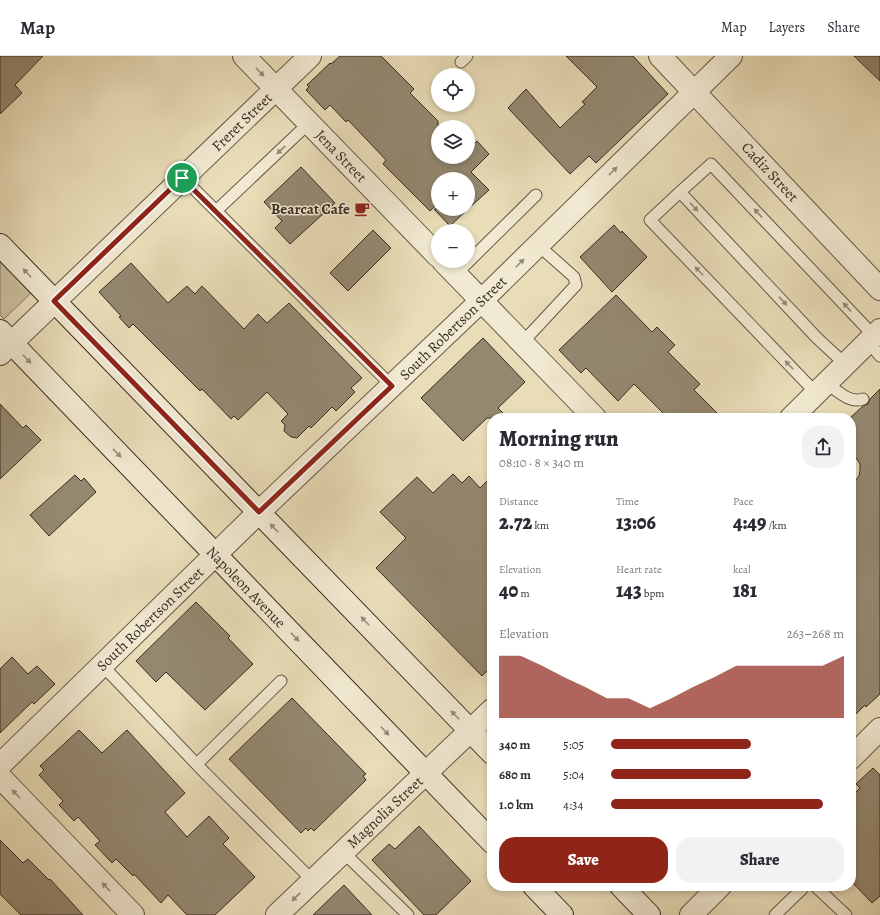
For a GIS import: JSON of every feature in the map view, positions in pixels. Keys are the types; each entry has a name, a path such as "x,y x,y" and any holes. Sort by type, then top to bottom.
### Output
{"street":[{"name":"Jena Street","path":"244,56 431,249"},
{"name":"Freret Street","path":"4,342 54,301 310,56"},
{"name":"Cadiz Street","path":"660,56 880,289"},
{"name":"South Robertson Street","path":"0,765 259,512 481,301 731,56"},
{"path":"0,245 487,748"},
{"path":"449,268 590,413"},
{"path":"796,413 845,364 876,341"},
{"name":"Napoleon Avenue","path":"4,342 216,555 487,837"},
{"name":"Magnolia Street","path":"277,915 487,715"},
{"path":"856,753 880,729"},
{"path":"0,777 133,915"},
{"path":"539,891 562,915"},
{"path":"626,891 649,915"},
{"path":"691,915 715,891"}],"lane":[{"path":"216,211 309,123"},
{"path":"863,399 859,401 849,400 821,388 650,220 711,164 876,341"},
{"path":"182,178 392,386"},
{"path":"680,192 817,338 845,364"},
{"path":"475,246 536,195"},
{"path":"522,343 576,285 574,277 538,245"},
{"path":"102,665 197,764 313,881"},
{"path":"197,764 281,681"},
{"path":"343,852 408,915"},
{"path":"775,915 798,891"},
{"path":"820,891 846,915"}],"shaded area":[{"path":"0,259 32,292 4,319 0,315"}],"building":[{"path":"0,56 43,56 15,85 22,93 0,114"},
{"path":"340,56 381,56 414,89 410,93 437,120 431,120 431,164 475,164 475,143 477,141 489,154 471,172 431,172 430,211 383,164 386,160 348,120 346,122 330,105 325,110 306,90 309,87 307,85 330,63 331,64"},
{"path":"566,56 633,56 668,94 596,163 589,156 570,174 508,108 526,89 560,128 585,104 582,102 597,87"},
{"path":"854,56 880,56 880,81"},
{"path":"301,167 335,203 290,244 275,228 282,221 264,202"},
{"path":"475,176 489,190 475,203"},
{"path":"441,216 461,216 452,224 448,224"},
{"path":"614,225 621,233 622,231 647,257 612,292 580,257"},
{"path":"373,230 391,248 348,291 330,273"},
{"path":"131,263 168,303 187,286 195,294 202,286 244,329 258,314 267,323 289,303 362,378 351,388 355,392 336,411 332,407 311,428 309,426 297,438 291,437 284,431 285,425 281,421 288,414 267,392 238,420 234,416 231,419 202,389 200,391 133,324 129,328 119,317 121,316 99,292"},
{"path":"616,295 652,332 657,327 675,345 668,352 700,384 694,390 717,413 663,413 634,384 618,401 586,368 581,373 559,350"},
{"path":"483,338 525,382 498,408 503,413 487,413 487,418 463,441 421,398"},
{"path":"880,389 880,694 856,714 856,480 859,476 860,464 856,458 855,413 863,406 868,404 870,399"},
{"path":"0,404 23,428 26,425 41,440 0,479"},
{"path":"453,474 462,483 469,476 480,488 487,481 487,671 482,676 376,568 406,538 380,512 417,477 433,493"},
{"path":"75,475 81,481 84,478 96,492 49,536 30,515"},
{"path":"196,602 230,636 228,638 253,664 205,710 166,672 156,682 136,661"},
{"path":"12,657 28,674 37,666 55,684 34,704 32,702 0,733 0,669"},
{"path":"292,698 366,774 363,776 366,780 314,831 311,828 308,831 306,828 301,833 229,759"},
{"path":"79,730 102,753 127,730 185,793 165,812 187,837 209,816 229,838 223,844 255,877 215,915 187,915 168,895 161,903 134,874 133,876 116,859 112,863 95,845 100,841 78,817 74,821 59,805 63,801 39,775 44,770 40,766"},
{"path":"873,768 880,775 880,896 872,903 856,886 856,792 860,788 856,784"},
{"path":"419,826 471,881 436,915 424,915 372,860 389,844 395,849"},
{"path":"0,840 23,863 28,859 49,880 50,879 83,915 21,915 0,894"},
{"path":"344,885 372,915 313,915"}],"place":[{"name":"Bearcat Cafe","path":"362,209"}],"route":[{"path":"182,178 392,386 259,512 54,301 182,178"}]}
